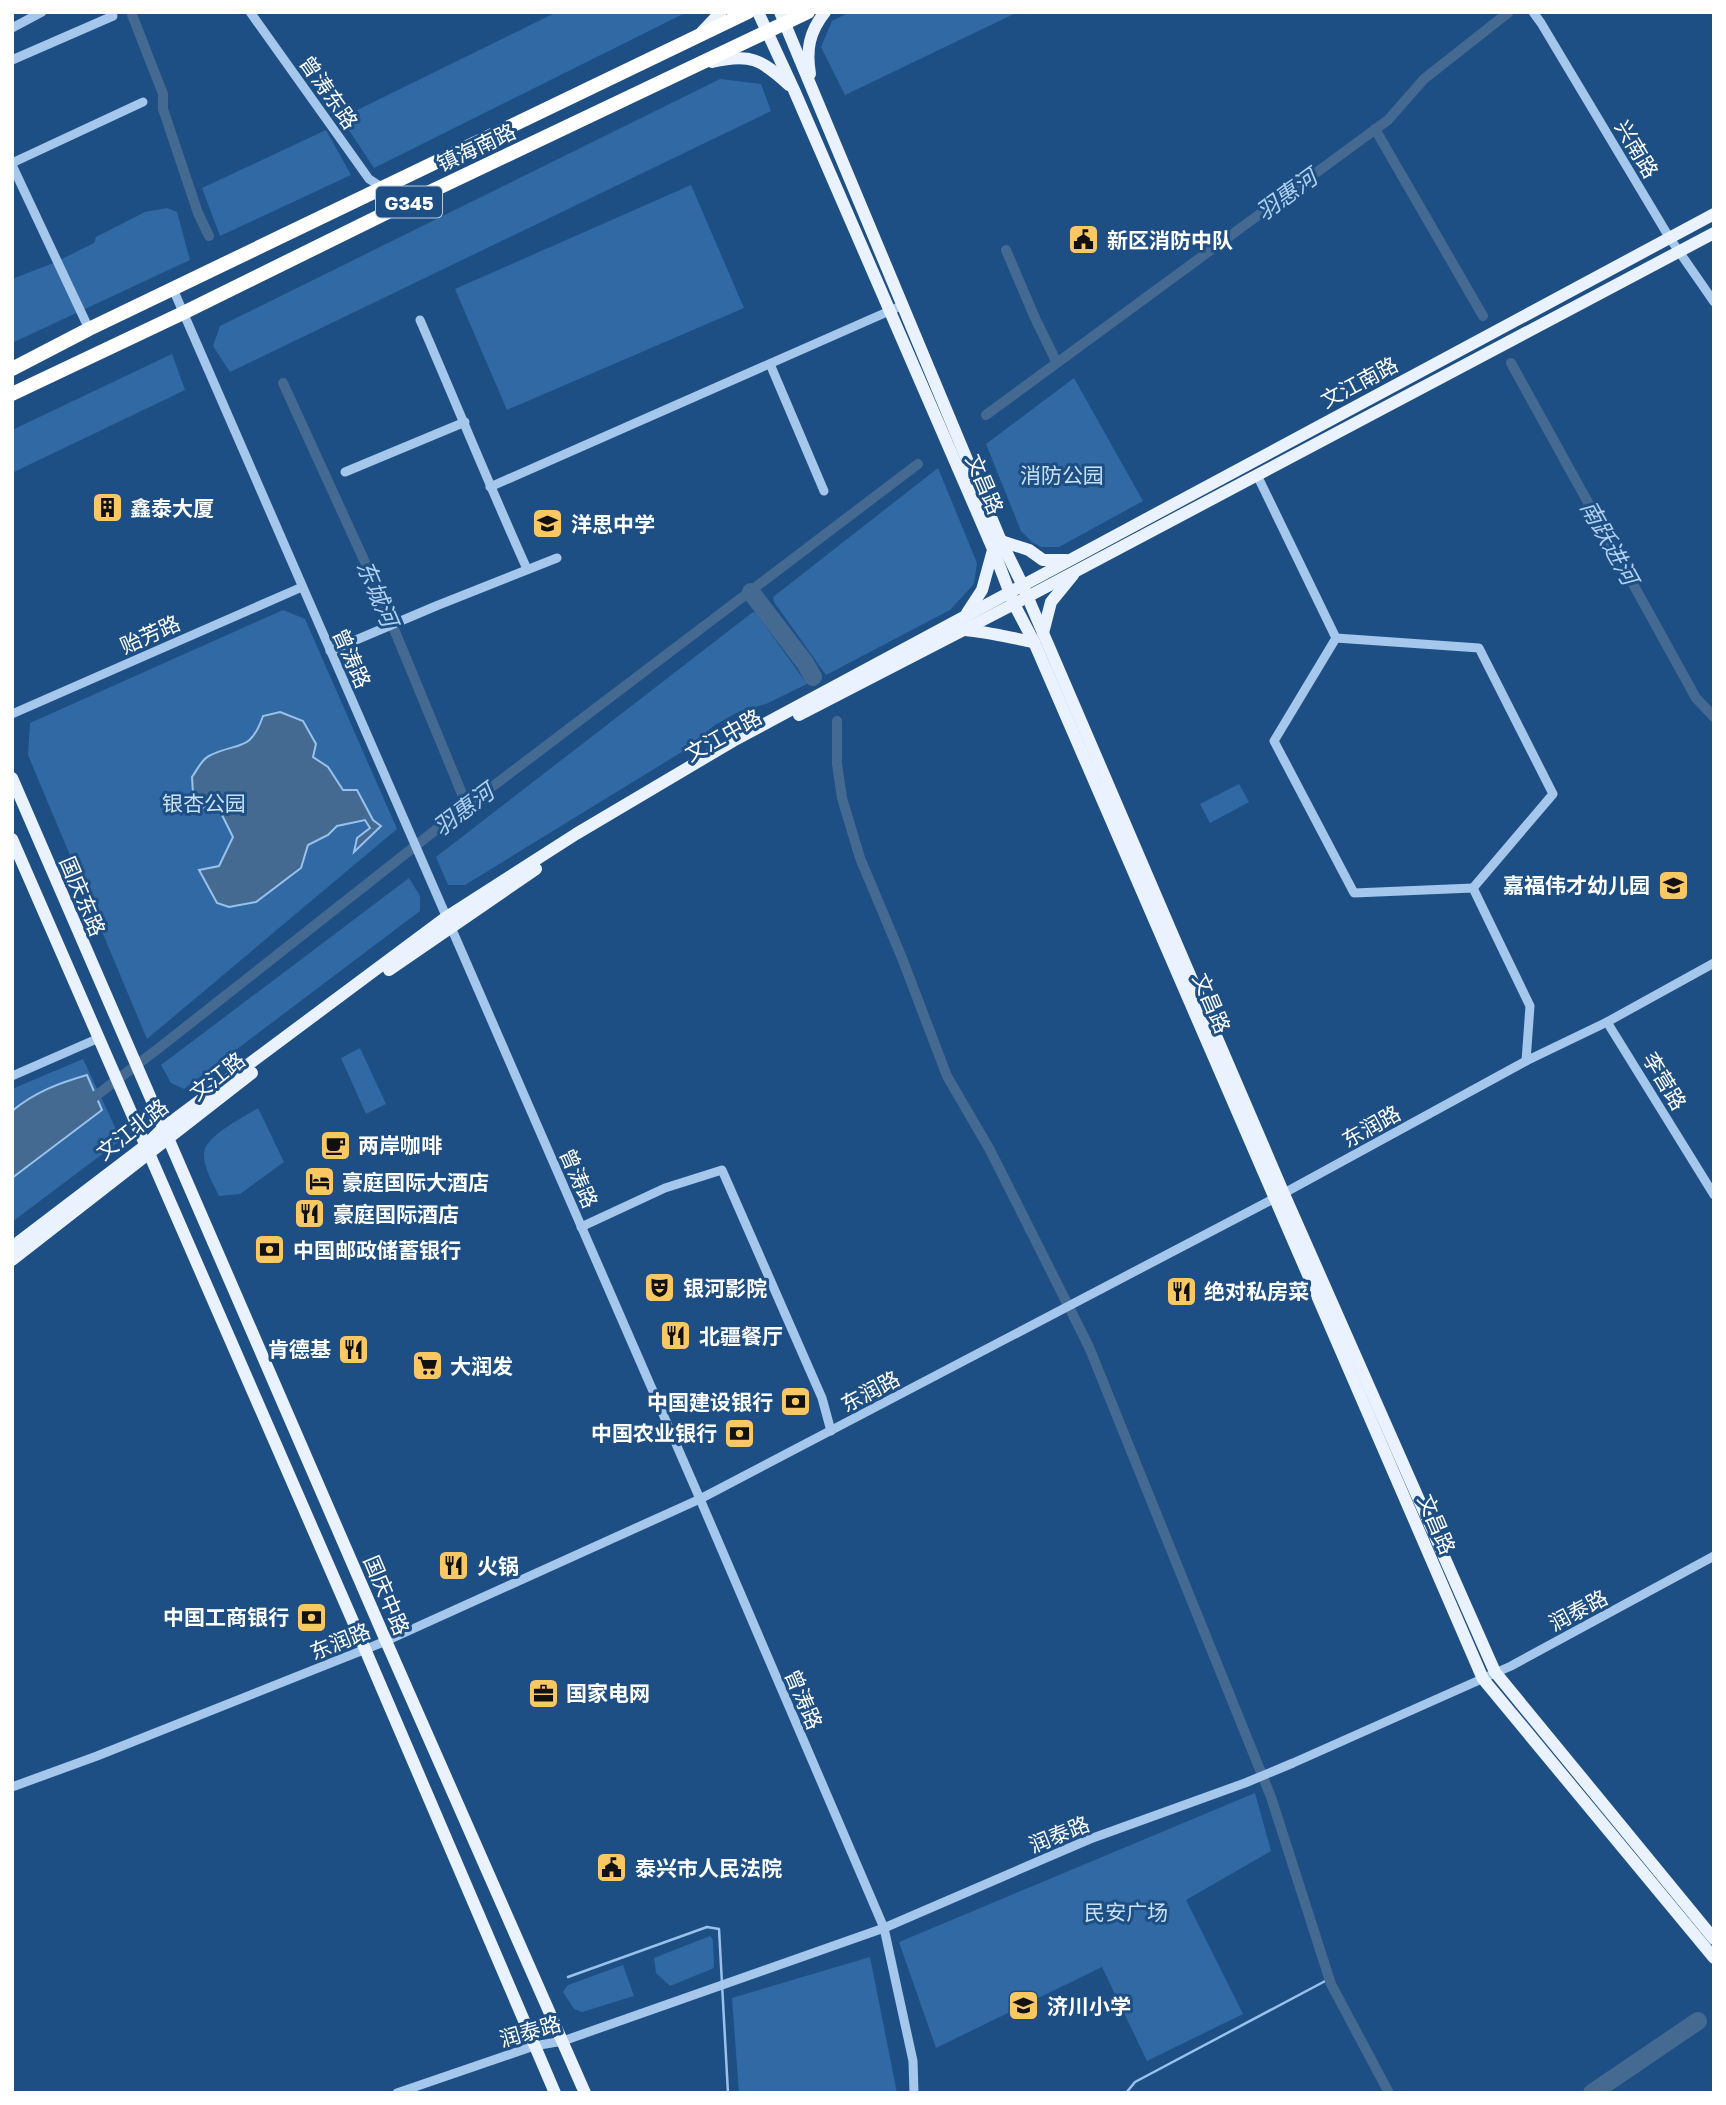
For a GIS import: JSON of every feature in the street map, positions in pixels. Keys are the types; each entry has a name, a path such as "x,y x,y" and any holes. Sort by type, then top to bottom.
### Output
{"highway":[{"name":"镇海南路","path":"12,369 89,329 748,12"},
{"name":"镇海南路","path":"12,394 394,209 768,33 782,18 808,12"}],"main road":[{"path":"697,37 721,12"},
{"name":"文昌路","path":"758,12 997,545 1025,590 1039,637 1489,1675 1714,1958"},
{"path":"815,99 808,60 809,38 825,12"},
{"name":"文昌路","path":"782,18 904,305 997,545 1011,598 1039,637"},
{"path":"698,65 725,59 755,58 794,90"},
{"name":"文江南路","path":"1025,590 1067,560 1714,214"},
{"name":"文江南路","path":"1025,590 1077,570 1714,233"},
{"path":"1067,560 1043,560 1029,550 997,545 982,590 965,623 1007,638 1039,637 1051,602 1077,570"},
{"name":"文江中路","path":"448,923 573,843 753,739 1025,590"},
{"name":"国庆东路","path":"12,778 155,1111"},
{"name":"国庆东路","path":"12,839 555,2093"},
{"name":"文江路","path":"12,1261 166,1133 321,1021 448,923"},
{"name":"国庆中路","path":"155,1111 585,2093"},
{"name":"文江北路","path":"12,1247 147,1149"},
{"name":"文昌路","path":"1489,1675 1714,1939"}],"street":[{"path":"12,28 41,12"},
{"name":"曾涛东路","path":"250,12 369,179 383,188"},
{"name":"兴南路","path":"1534,15 1670,237 1714,302"},
{"path":"12,60 113,16"},
{"path":"89,329 12,164 143,102"},
{"name":"曾涛路","path":"173,289 884,1928 913,2062 914,2093"},
{"path":"490,486 904,305"},
{"path":"420,320 527,569"},
{"path":"770,364 824,491"},
{"path":"345,472 465,422"},
{"path":"1257,475 1336,638"},
{"path":"330,651 557,558"},
{"name":"贻芳路","path":"12,714 302,587"},
{"path":"1336,638 1479,648 1553,794 1473,888 1354,893 1274,741 1336,638"},
{"path":"1473,888 1530,1006 1526,1061"},
{"name":"东润路","path":"12,1787 386,1641 700,1499 1280,1196 1526,1061 1608,1022 1714,963"},
{"name":"李营路","path":"1608,1022 1714,1195"},
{"path":"12,1076 99,1038"},
{"path":"581,1227 665,1188 722,1170 821,1398 831,1431"},
{"name":"润泰路","path":"397,2093 534,2046 563,2040 884,1928 1090,1839 1245,1783 1511,1665 1714,1556"}],"green space":[{"path":"557,12 687,12 374,168 341,118"},
{"path":"850,12 1018,12 845,95 821,47 832,21"},
{"path":"720,79 761,84 771,111 230,372 213,346 220,326"},
{"path":"326,130 351,175 220,236 202,188"},
{"path":"691,185 744,308 507,410 455,289"},
{"path":"167,208 177,212 190,260 12,343 12,279 56,262 94,243 96,237 145,212"},
{"path":"172,354 185,390 12,473 12,430"},
{"name":"消防公园","path":"1074,378 1143,501 1059,547 1041,547 1021,531 986,444"},
{"path":"938,468 977,563 974,584 950,610 826,675 773,597"},
{"name":"银杏公园","path":"283,610 305,619 397,829 147,1039 28,755 30,723"},
{"path":"753,612 807,684 766,704 740,711 715,725 685,750 465,885 448,885 436,857"},
{"path":"1239,784 1249,802 1210,823 1200,804"},
{"path":"409,878 420,896 420,911 184,1089 171,1083 161,1065"},
{"path":"360,1048 386,1104 366,1114 341,1058"},
{"path":"83,1059 121,1140 12,1222 12,1089"},
{"path":"258,1108 284,1162 240,1194 219,1196 205,1164 206,1146 218,1133"},
{"name":"民安广场","path":"1255,1793 1271,1851 1186,1900 1243,2014 1147,2061 1102,1967 936,2048 899,1942"},
{"path":"710,1936 713,1940 714,1968 670,1986 656,1973 654,1958"},
{"path":"870,1957 897,2093 739,2093 732,1998"},
{"path":"623,1965 634,1996 582,2012 574,2009 563,1992 568,1985"}],"shaded area":[{"path":"280,712 303,721 316,744 313,757 328,767 343,790 357,790 373,820 381,826 354,852 357,838 370,828 365,820 337,826 328,835 308,845 301,868 256,902 229,907 217,903 199,870 219,866 233,837 217,805 203,808 193,793 192,777 206,757 242,745 253,736 263,716"},
{"path":"87,1075 102,1110 12,1178 12,1111 29,1098"}],"waterway":[{"name":"东城河","path":"131,12 163,94 163,109 198,213 209,236"},
{"name":"羽惠河","path":"986,415 1388,120 1424,79 1509,12"},
{"name":"南跃进河","path":"1375,129 1483,316"},
{"path":"1006,250 1057,363"},
{"name":"南跃进河","path":"1511,363 1696,698 1714,717"},
{"name":"东城河","path":"283,383 380,595 467,806"},
{"name":"羽惠河","path":"85,1104 447,821 918,464"},
{"path":"751,592 813,677"},
{"path":"837,721 837,764 842,798 860,858 947,1076 990,1150 1089,1347 1271,1797 1331,1984 1389,2093"},
{"path":"568,1977 707,1927 719,1929 728,2093"},
{"path":"1126,2093 1135,2082 1329,1979"},
{"path":"1592,2093 1698,2021"}],"place":[{"name":"新区消防中队","path":"1084,240"},
{"name":"鑫泰大厦","path":"107,508"},
{"name":"洋思中学","path":"548,524"},
{"name":"嘉福伟才幼儿园","path":"1673,885"},
{"name":"两岸咖啡","path":"335,1145"},
{"name":"豪庭国际大酒店","path":"319,1182"},
{"name":"豪庭国际酒店","path":"310,1214"},
{"name":"中国邮政储蓄银行","path":"270,1250"},
{"name":"银河影院","path":"660,1288"},
{"name":"绝对私房菜","path":"1181,1291"},
{"name":"北疆餐厅","path":"676,1336"},
{"name":"肯德基","path":"354,1349"},
{"name":"大润发","path":"427,1366"},
{"name":"中国建设银行","path":"796,1402"},
{"name":"中国农业银行","path":"740,1433"},
{"name":"火锅","path":"454,1566"},
{"name":"中国工商银行","path":"312,1617"},
{"name":"国家电网","path":"543,1693"},
{"name":"泰兴市人民法院","path":"612,1868"},
{"name":"济川小学","path":"1024,2006"}]}
